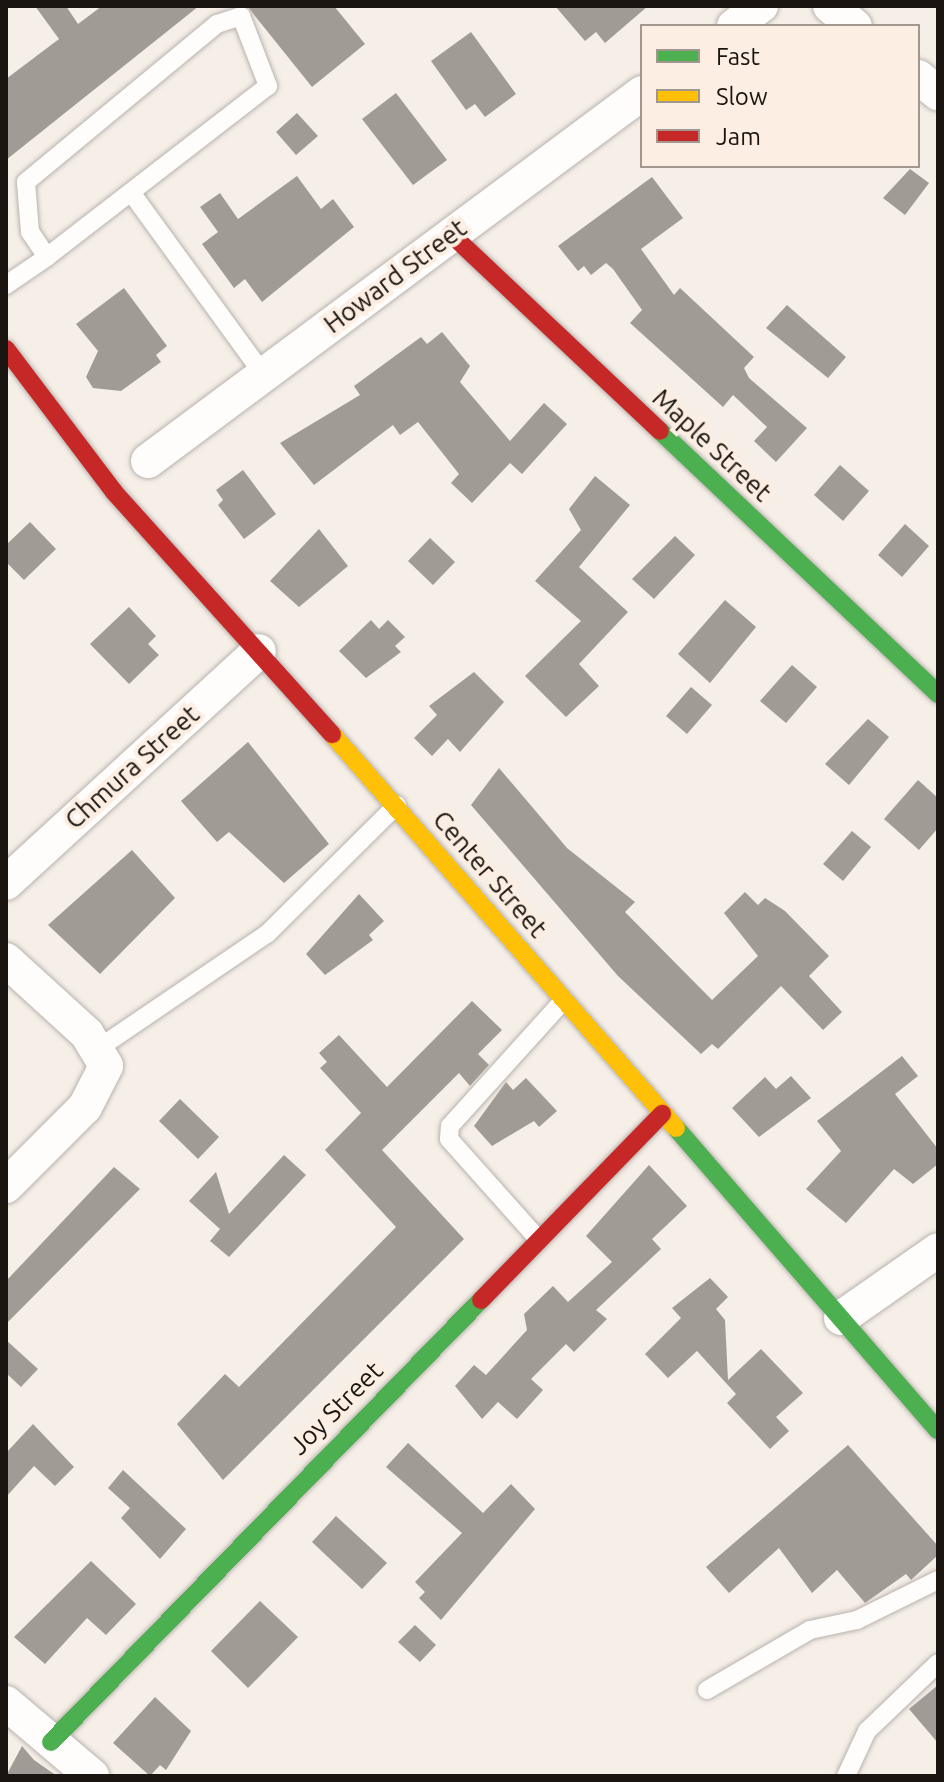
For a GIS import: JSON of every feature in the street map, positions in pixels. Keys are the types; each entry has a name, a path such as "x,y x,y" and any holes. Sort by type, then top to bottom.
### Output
{"street":[{"path":"737,24 761,6"},
{"path":"830,6 852,24"},
{"path":"920,79 938,93"},
{"name":"Howard Street","path":"148,461 640,94"},
{"name":"Maple Street","path":"451,234 938,694"},
{"name":"Center Street","path":"7,353 114,492 397,805 938,1430"},
{"name":"Chmura Street","path":"6,883 259,651"},
{"path":"6,960 101,1058 85,1107 6,1186"},
{"name":"Joy Street","path":"51,1742 662,1114"},
{"path":"841,1318 938,1250"},
{"path":"6,1703 92,1776"}],"lane":[{"path":"6,285 47,257 133,195 268,86 241,16 217,24 26,182 30,232 47,257"},
{"path":"133,195 264,375"},
{"path":"101,1058 267,934 397,805"},
{"path":"539,1240 449,1139 458,1113 564,1000"},
{"path":"707,1690 810,1630 857,1620 938,1580"},
{"path":"846,1776 867,1731 938,1663"}],"building":[{"path":"35,6 66,6 78,24 102,6 199,6 6,160 6,79 59,39"},
{"path":"247,6 334,6 365,44 312,87"},
{"path":"555,6 648,6 605,43 596,32 585,41"},
{"path":"471,32 516,94 485,117 475,104 466,110 431,61"},
{"path":"396,93 447,160 413,185 362,119"},
{"path":"297,113 318,136 296,155 276,132"},
{"path":"910,169 929,183 905,215 883,198"},
{"path":"297,176 321,209 333,199 354,227 262,302 245,279 234,288 202,244 218,232 200,207 220,193 238,219"},
{"path":"652,177 683,218 641,249 674,295 680,288 754,357 744,368 749,378 807,428 776,462 754,441 767,427 733,395 723,407 630,323 642,310 613,269 606,263 591,275 584,266 578,271 558,246"},
{"path":"124,288 167,346 156,355 161,362 121,391 93,388 86,377 98,351 76,324"},
{"path":"787,305 846,357 828,378 766,328"},
{"path":"442,332 470,366 460,382 510,441 544,403 567,424 522,474 510,463 472,503 451,483 459,474 418,422 400,435 393,425 314,485 280,443 360,395 354,386 421,337 427,344"},
{"path":"840,465 869,491 843,521 814,495"},
{"path":"243,470 276,514 244,539 218,505 223,500 216,490"},
{"path":"595,476 630,505 579,567 628,612 579,664 599,686 566,717 525,676 581,621 535,581 581,530 569,509"},
{"path":"30,522 56,549 24,580 6,562 6,545"},
{"path":"905,524 929,546 902,577 878,555"},
{"path":"319,529 348,566 299,607 270,581"},
{"path":"675,536 695,555 654,599 632,579"},
{"path":"430,538 455,562 433,585 408,561"},
{"path":"725,600 756,627 710,683 678,654"},
{"path":"129,607 156,636 148,644 159,655 129,684 90,644"},
{"path":"371,620 379,629 388,620 405,637 395,646 401,652 366,678 339,651"},
{"path":"792,665 817,687 786,723 760,701"},
{"path":"474,672 504,702 460,752 448,739 432,756 414,738 437,715 429,706"},
{"path":"691,687 712,705 687,734 666,716"},
{"path":"868,719 889,737 849,785 825,764"},
{"path":"248,742 329,844 284,883 229,832 217,842 181,801"},
{"path":"499,768 567,848 635,902 625,912 712,1000 758,956 724,913 745,892 758,905 765,898 785,911 829,956 809,976 842,1012 823,1030 781,986 718,1049 712,1044 701,1054 618,976 471,805"},
{"path":"918,780 938,798 938,828 919,850 884,819"},
{"path":"852,831 871,847 843,881 823,864"},
{"path":"132,850 175,898 100,974 48,925"},
{"path":"359,894 384,921 369,935 373,940 325,975 306,954"},
{"path":"472,1001 502,1030 478,1054 489,1065 470,1086 459,1073 382,1150 464,1239 223,1480 177,1424 225,1374 239,1387 396,1227 325,1150 361,1113 320,1068 327,1062 319,1053 339,1035 387,1087"},
{"path":"902,1056 918,1076 895,1094 938,1149 938,1164 913,1184 894,1169 846,1223 806,1189 841,1151 817,1121"},
{"path":"791,1076 811,1098 759,1137 732,1108 765,1077 776,1089"},
{"path":"526,1078 557,1111 539,1127 534,1121 492,1146 474,1126 506,1082 513,1090"},
{"path":"180,1099 219,1137 198,1159 159,1121"},
{"path":"284,1155 306,1175 229,1257 210,1241 220,1229 189,1201 216,1172 229,1214"},
{"path":"649,1165 687,1206 652,1239 661,1249 596,1310 607,1319 574,1352 566,1344 531,1379 543,1390 517,1419 498,1402 482,1419 455,1386 474,1365 486,1375 527,1330 524,1314 553,1286 568,1302 612,1262 586,1236"},
{"path":"114,1167 140,1189 6,1324 6,1281"},
{"path":"710,1278 728,1297 716,1309 725,1320 728,1380 761,1349 803,1393 776,1417 789,1431 770,1449 727,1403 736,1394 697,1351 668,1378 645,1354 681,1318 672,1308"},
{"path":"6,1340 38,1369 21,1387 6,1373"},
{"path":"33,1424 74,1467 55,1486 34,1466 6,1497 6,1453"},
{"path":"408,1443 483,1513 511,1484 535,1509 441,1620 419,1598 425,1592 415,1582 462,1533 386,1467"},
{"path":"848,1445 938,1546 938,1555 911,1580 906,1574 865,1603 837,1570 812,1593 779,1548 729,1593 706,1567"},
{"path":"123,1470 186,1529 160,1559 121,1518 130,1508 108,1488"},
{"path":"336,1516 387,1563 362,1589 312,1542"},
{"path":"91,1561 136,1604 106,1635 87,1618 45,1664 14,1637"},
{"path":"260,1601 298,1637 248,1688 211,1651"},
{"path":"415,1625 436,1645 420,1662 398,1642"},
{"path":"938,1685 938,1743 909,1709"},
{"path":"155,1697 191,1731 166,1770 160,1765 150,1776 113,1743"},
{"path":"22,1746 34,1760 57,1776 6,1776"}],"traffic: fast":[{"path":"660,431 938,694"},
{"path":"676,1128 938,1430"},
{"path":"51,1742 481,1300"}],"traffic: slow":[{"path":"332,734 676,1128"}],"traffic: jam":[{"path":"451,234 660,431"},
{"path":"6,349 114,492 332,734"},
{"path":"481,1300 662,1114"}]}
